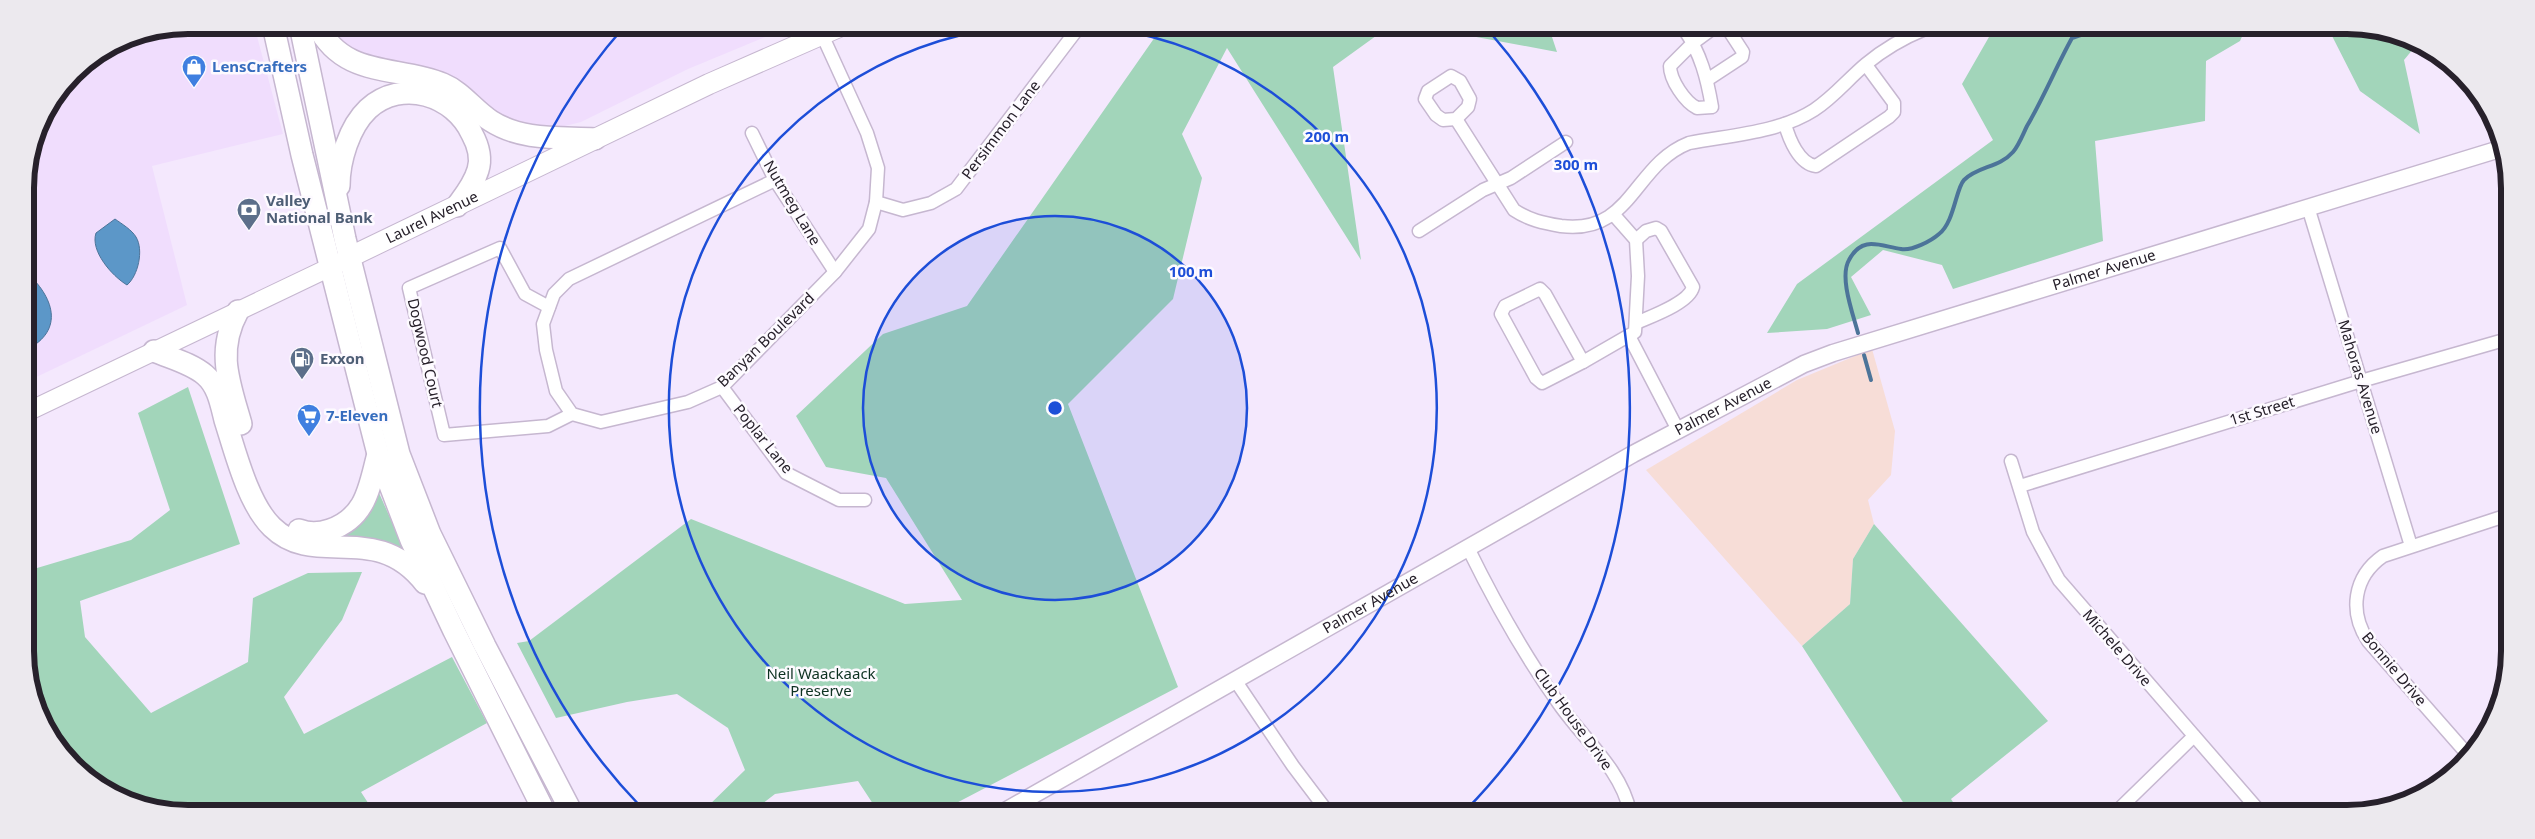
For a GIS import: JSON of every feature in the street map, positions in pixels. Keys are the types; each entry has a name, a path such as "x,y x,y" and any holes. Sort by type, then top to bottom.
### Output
{"highway":[{"path":"275,34 302,155 341,262 399,454 430,534 485,646 568,805"},
{"path":"302,34 340,211"},
{"path":"324,34 336,50 351,60 374,70 426,78 443,84 461,94 490,120 512,132 530,136 595,139"},
{"path":"457,206 472,185 478,170 480,155 474,136 460,115 450,106 428,94 412,92 396,94 381,100 359,119 347,145 339,176 341,262 361,393 378,454 411,540 541,805"},
{"path":"238,311 226,337 227,367 248,447 266,496 273,510 282,521 290,526 312,533 325,532 347,522 362,507 378,454"},
{"path":"154,351 196,369 213,384 250,488 262,514 281,535 303,544 361,546 393,556 417,573 440,602"}],"main road":[{"name":"Laurel Avenue","path":"34,409 816,34"}],"street":[{"name":"Banyan Boulevard","path":"572,414 601,422 688,402 722,387 835,272 869,228 876,202 878,168 867,133 829,34"},
{"name":"Persimmon Lane","path":"876,202 903,210 932,203 956,189 1074,34"},
{"path":"1687,34 1693,43 1707,80 1712,107 1692,105 1670,70 1672,62 1693,43 1705,34"},
{"path":"1707,80 1742,57 1743,52 1731,34"},
{"path":"1456,119 1514,210 1524,217 1540,223 1579,226 1599,222 1614,215 1658,162 1676,148 1689,143 1785,124 1813,110 1832,97 1888,47 1912,34"},
{"path":"1785,124 1789,138 1806,163 1816,166 1889,117 1894,112 1894,104 1866,65"},
{"path":"1451,76 1460,81 1470,99 1468,107 1456,119 1443,120 1439,118 1425,98 1426,94 1451,76"},
{"name":"Nutmeg Lane","path":"752,133 775,180 835,272"},
{"path":"1420,231 1483,190 1511,178 1566,142"},
{"name":"Palmer Avenue","path":"1016,805 1678,430 1764,384 1833,353 2496,150"},
{"path":"572,414 556,391 546,350 543,324 554,294 569,279 775,180"},
{"name":"Mahoras Avenue","path":"2308,208 2411,546"},
{"path":"1583,362 1545,294 1540,289 1506,306 1501,314 1536,378 1542,383 1583,362 1635,332 1638,276 1636,240 1614,215"},
{"path":"1636,240 1646,231 1656,228 1661,230 1694,287 1690,296 1636,323"},
{"name":"Dogwood Court","path":"549,307 525,294 500,248 409,288 444,435 548,426 572,414"},
{"path":"1629,336 1678,430"},
{"name":"1st Street","path":"2020,486 2361,381 2501,341"},
{"name":"Poplar Lane","path":"722,387 786,474 839,500 866,500"},
{"name":"Michele Drive","path":"2011,461 2033,532 2059,580 2254,805"},
{"name":"Bonnie Drive","path":"2465,751 2368,641 2358,621 2355,608 2357,592 2369,568 2383,556 2501,517"},
{"name":"Club House Drive","path":"1468,548 1536,672 1558,704 1606,764 1626,794 1628,805"},
{"path":"1235,680 1293,766 1323,805"},
{"path":"2123,805 2194,736"}],"shaded area":[{"path":"256,34 283,134 152,166 187,305 34,378 34,178 39,148 45,129 54,111 72,86 86,72 111,54 138,42 168,35"},
{"path":"333,34 772,34 688,69 581,122 561,127 522,125 352,52"},
{"path":"1872,349 1895,431 1891,475 1868,500 1874,524 1853,559 1850,604 1802,646 1646,470 1797,380"}],"green space":[{"name":"Neil Waackaack Preserve","path":"1157,34 1379,34 1333,67 1361,260 1227,48 1182,134 1202,178 1173,299 1068,404 1178,687 953,805 874,805 858,781 775,794 761,805 709,805 745,770 728,728 677,694 627,702 556,718 517,643 529,641 691,519 905,604 962,600 886,478 826,467 796,416 883,334 967,306"},
{"path":"1460,34 1551,34 1557,52"},
{"path":"1991,34 2243,34 2240,41 2206,61 2205,121 2095,141 2103,241 1953,289 1942,265 1883,250 1851,277 1871,315 1827,329 1767,333 1797,284 1993,140 1962,84"},
{"path":"2331,34 2367,35 2387,39 2413,49 2404,60 2420,134 2360,91"},
{"path":"188,387 240,544 80,601 85,637 151,713 248,662 253,598 308,573 362,572 342,620 284,697 304,734 452,657 487,723 361,792 369,805 168,804 129,794 111,785 79,760 54,728 45,710 39,691 34,661 34,569 131,540 170,510 138,413"},
{"path":"376,493 379,493 406,553 333,537"},
{"path":"1874,524 2048,721 1951,799 1955,805 1905,805 1802,646 1850,604 1853,559"}],"water":[{"path":"115,219 134,234 140,249 137,269 127,285 109,269 96,247 96,233"},
{"path":"34,280 43,292 51,312 51,323 47,333 34,345"}],"waterway":[{"path":"1858,333 1848,296 1845,276 1846,267 1854,252 1860,247 1872,244 1901,249 1916,247 1939,234 1948,222 1964,180 1970,175 2001,161 2013,152 2072,38 2084,34"},
{"path":"1864,355 1871,380"}],"place":[{"name":"LensCrafters","path":"194,88"},
{"name":"Valley National Bank","path":"249,231"},
{"name":"Exxon","path":"302,380"},
{"name":"7-Eleven","path":"309,437"}]}
